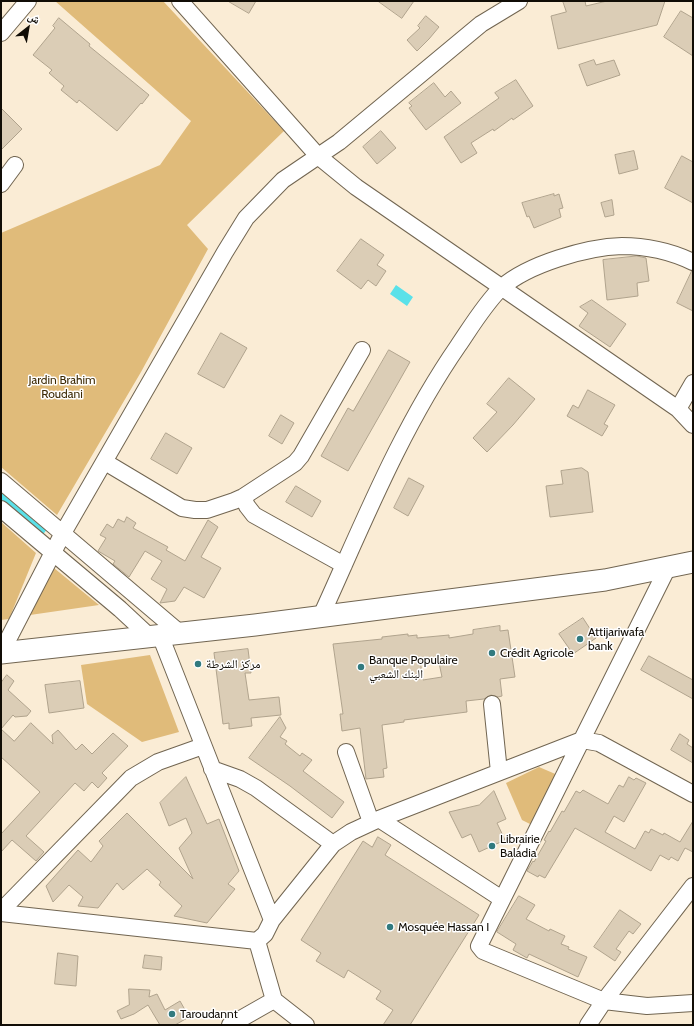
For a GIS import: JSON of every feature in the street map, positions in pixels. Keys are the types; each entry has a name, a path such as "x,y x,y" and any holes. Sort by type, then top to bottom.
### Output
{"main road":[{"path":"1,653 94,644 255,625 606,580 693,562"}],"street":[{"path":"1,33 28,1"},
{"path":"180,1 318,156 356,186 678,409 693,425"},
{"path":"1,653 63,533 246,218 283,180 356,129 481,24 505,8 519,1"},
{"path":"1,184 15,165"},
{"path":"321,616 383,477 415,415 454,352 490,301 502,288 522,274 553,260 588,250 623,246 656,250 693,262"},
{"path":"105,462 182,508 207,510 243,497 295,463 301,456 362,350"},
{"path":"678,409 693,383"},
{"path":"1,481 63,533 163,635 203,746 272,920"},
{"path":"243,497 247,506 254,515 344,565"},
{"path":"1,508 120,609 163,635"},
{"path":"668,567 479,946 483,951 604,1001 647,1006 693,1002"},
{"path":"492,704 499,772"},
{"path":"1,912 257,941 265,934 272,920 333,844 350,832 375,820 582,740 599,743 693,794"},
{"path":"1,912 131,778 158,762 203,746"},
{"path":"346,752 375,820 502,899"},
{"path":"212,769 240,779 256,788 333,844"},
{"path":"588,1025 604,1001 693,886"},
{"path":"257,941 274,1000 306,1025"},
{"path":"230,1025 274,1000"}],"green space":[{"name":"Jardin Brahim Roudani","path":"55,1 163,1 284,131 187,225 208,249 141,372 57,515 1,467 1,233 160,165 191,121"},
{"path":"1,522 36,553 9,619 1,620"},
{"path":"54,568 99,605 30,615"},
{"path":"150,655 179,732 142,742 87,704 81,665"},
{"path":"539,767 560,776 532,825 522,820 506,783"}],"water":[{"path":"396,285 413,297 407,306 390,294"},
{"path":"1,488 48,528 41,537 1,502"}],"building":[{"path":"228,1 256,1 249,13"},
{"path":"378,1 414,1 402,18"},
{"path":"563,1 585,1 586,6 607,1 665,1 657,25 558,49 551,16 566,12"},
{"path":"681,11 693,18 693,56 664,37"},
{"path":"426,16 439,27 417,51 407,40 420,28 418,26"},
{"path":"59,18 90,44 89,46 149,95 117,131 79,100 77,103 61,90 64,86 49,73 52,70 33,55 55,28 53,26"},
{"path":"594,60 596,65 614,60 620,75 587,86 579,65"},
{"path":"516,80 533,106 513,120 512,118 494,131 493,129 471,143 477,153 461,163 444,137 499,98 495,93"},
{"path":"434,83 445,97 451,91 461,103 426,130 409,108 412,106 409,103"},
{"path":"1,108 22,129 1,150"},
{"path":"381,131 396,148 377,164 363,147"},
{"path":"634,151 638,169 619,174 615,155"},
{"path":"682,156 693,162 693,203 665,188"},
{"path":"554,194 554,196 559,194 563,208 559,209 561,217 534,228 529,216 527,217 522,203"},
{"path":"612,200 614,215 605,217 601,203"},
{"path":"361,239 384,255 377,265 386,271 376,286 368,280 361,289 337,271"},
{"path":"637,256 646,258 649,281 637,283 638,296 607,300 603,260"},
{"path":"693,271 693,311 677,303"},
{"path":"592,300 626,324 610,347 579,326 588,313 580,307"},
{"path":"221,333 247,348 224,388 198,374"},
{"path":"389,350 410,362 348,471 321,456 348,408 353,411"},
{"path":"509,378 535,399 487,452 473,438 497,412 487,404"},
{"path":"588,390 615,405 604,424 608,426 602,436 567,416 573,405 578,408"},
{"path":"281,415 294,423 282,444 269,436"},
{"path":"166,433 192,448 177,474 151,459"},
{"path":"582,468 588,472 593,512 550,517 546,486 563,484 561,471"},
{"path":"409,478 424,486 408,516 394,508"},
{"path":"296,486 321,501 312,517 286,502"},
{"path":"127,517 136,523 133,528 168,547 166,550 185,561 208,520 218,527 201,557 221,568 204,598 184,587 175,601 160,603 167,589 151,579 162,561 145,551 129,577 113,564 115,561 98,551 106,538 100,535 107,524 113,528 118,519 124,522"},
{"path":"583,618 596,638 573,654 559,634"},
{"path":"500,626 500,631 508,630 515,677 500,679 502,696 498,697 491,695 484,699 466,701 467,712 404,720 404,722 382,725 387,768 383,769 384,777 366,779 360,728 342,731 340,714 343,714 333,644 382,639 382,637 408,634 408,636 417,635 417,638 449,635 449,638 473,634 473,630","holes":["438,658 442,677 423,680 420,660"]},
{"path":"248,649 251,673 245,673 249,700 279,697 281,715 251,718 252,726 229,729 229,723 223,724 214,653"},
{"path":"649,656 693,680 693,699 641,670"},
{"path":"7,675 14,681 8,690 31,711 27,716 15,717 13,715 1,729 1,683"},
{"path":"80,681 84,708 49,713 45,685"},
{"path":"280,717 286,728 280,737 287,741 285,744 300,756 302,753 312,760 303,771 344,802 332,818 290,786 249,758"},
{"path":"31,723 53,744 52,735 58,730 76,750 82,744 92,754 113,733 128,746 102,773 107,778 98,788 92,782 84,791 75,783 26,836 44,852 36,861 12,840 1,852 1,834 40,792 1,757 1,729 14,741"},
{"path":"680,734 689,740 687,744 693,748 693,763 671,750"},
{"path":"186,777 207,824 219,819 239,871 228,884 235,889 207,923 174,916 182,906 159,885 161,882 147,869 123,890 117,883 98,908 78,906 83,897 69,885 53,902 46,886 78,850 91,862 103,846 99,841 127,813 193,879 179,848 192,833 186,818 169,826 160,803"},
{"path":"629,777 634,780 636,778 646,783 624,822 614,816 605,832 635,849 645,831 649,833 651,829 663,835 664,833 680,842 693,821 693,852 685,848 678,861 671,857 669,860 660,855 651,871 575,828 545,878 539,875 538,877 527,871 546,841 544,840 549,831 550,832 562,811 564,812 576,791 580,793 583,790 608,804 619,785 623,787"},
{"path":"494,791 506,819 497,823 505,840 479,852 471,834 462,838 449,812 479,805"},
{"name":"Mosquée Hassan I","path":"378,837 391,845 385,855 479,915 410,1025 383,1025 393,1010 376,999 381,991 348,970 344,978 316,961 321,953 301,940 363,841 372,847"},
{"path":"519,896 535,905 526,919 549,931 550,929 565,936 561,944 569,947 568,949 587,957 578,977 529,954 527,958 513,950 516,944 497,932"},
{"path":"620,910 641,924 633,934 629,931 616,949 621,952 615,961 594,947"},
{"path":"58,953 78,956 76,986 55,984"},
{"path":"145,955 162,957 161,970 143,968"},
{"path":"129,989 150,990 149,997 157,994 165,1010 180,1001 189,1017 175,1025 160,1025 148,1005 134,1014 121,1019 117,1011 129,1005"}],"place":[{"name":"Attijariwafa bank","path":"580,639"},
{"name":"Crédit Agricole","path":"492,653"},
{"name":"مركز الشرطة","path":"198,664"},
{"name":"Banque Populaire البنك الشعبي","path":"361,667"},
{"name":"Librairie Baladia","path":"492,846"},
{"name":"Mosquée Hassan I","path":"390,927"},
{"name":"Taroudannt","path":"172,1014"}]}
